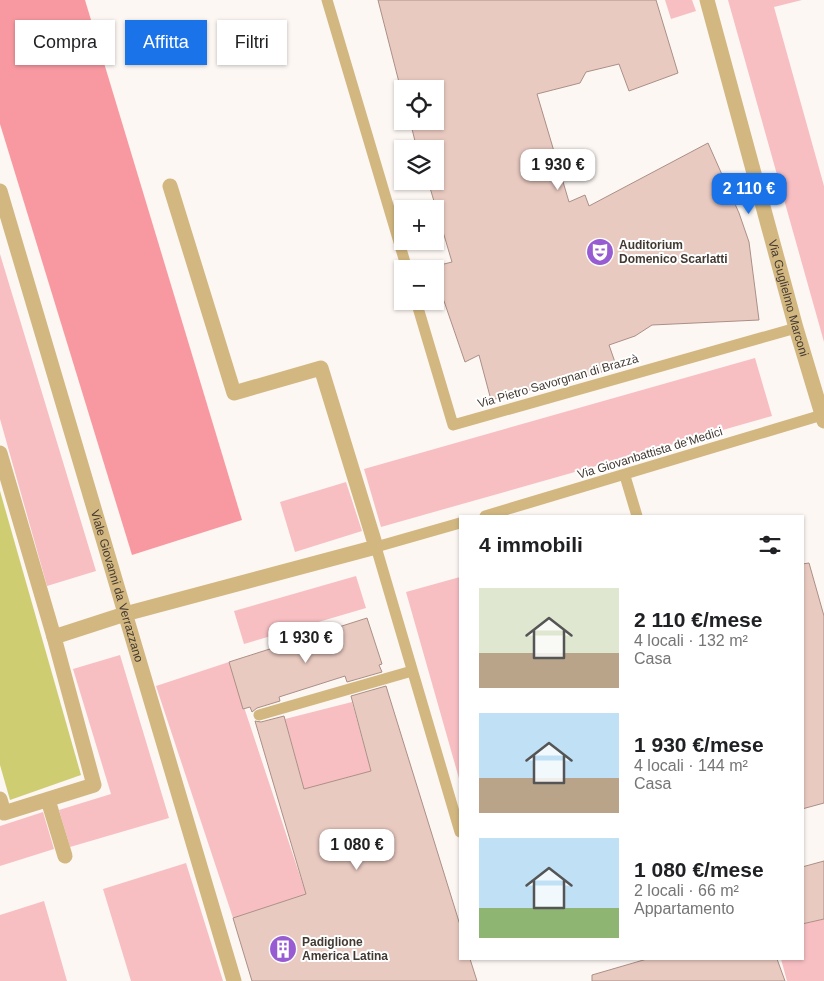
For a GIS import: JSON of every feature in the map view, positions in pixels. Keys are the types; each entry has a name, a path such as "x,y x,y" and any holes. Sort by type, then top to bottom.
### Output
{"street":[{"name":"Via Guglielmo Marconi","path":"708,0 796,328 823,418"},
{"path":"54,637 125,614 376,547 321,368 234,393 170,186"},
{"name":"Viale Giovanni da Verrazzano","path":"0,191 234,981"},
{"path":"0,453 54,637 94,785 4,813 0,799"},
{"path":"48,800 65,856"}],"lane":[{"path":"327,0 404,260"},
{"name":"Via Pietro Savorgnan di Brazzà","path":"419,310 453,425 796,328"},
{"name":"Via Giovanbattista de'Medici","path":"488,515 823,418"},
{"path":"625,476 637,515"},
{"path":"459,523 376,547 459,829"},
{"path":"259,715 412,671"}],"shaded area":[{"path":"0,0 85,0 91,20 15,20 15,65 105,65 242,520 132,555 0,124"},
{"path":"665,0 692,0 696,11 671,19"},
{"path":"728,0 802,0 774,7 824,186 824,342"},
{"path":"0,254 96,571 47,586 0,419"},
{"path":"755,358 772,416 381,527 364,469"},
{"path":"346,482 362,531 295,552 280,502"},
{"path":"0,491 81,775 10,800 0,765"},
{"path":"356,576 366,608 244,644 234,611"},
{"path":"459,577 459,778 406,592"},
{"path":"120,655 169,818 70,847 59,810 111,794 73,669"},
{"path":"229,662 306,894 233,918 156,686"},
{"path":"352,702 371,771 304,789 285,719"},
{"path":"43,812 54,849 0,866 0,826"},
{"path":"186,863 223,981 131,981 103,889"},
{"path":"44,901 67,981 0,981 0,915"},
{"path":"824,919 824,981 787,981 781,960 804,960 804,924"}],"building":[{"name":"Auditorium Domenico Scarlatti","path":"378,0 656,0 678,73 629,91 619,64 586,72 580,83 537,94 569,202 585,195 589,206 708,143 739,213 749,242 759,320 652,325 635,336 609,345 617,368 491,400 479,355 465,362 444,301 444,264 452,262 444,235 444,200 434,200 431,190 444,190 444,140 415,140 412,130 444,130 444,80 398,80"},
{"path":"809,563 824,616 824,803 804,808 804,564"},
{"path":"367,618 382,664 379,665 382,672 347,682 345,676 279,697 280,701 257,708 252,712 250,707 243,709 229,662"},
{"path":"386,686 459,922 459,960 470,960 477,981 252,981 233,918 306,894 255,721 261,722 284,716 304,789 371,771 351,696"},
{"path":"824,861 824,919 804,924 804,866"},
{"path":"644,960 777,960 785,981 592,981 592,975"}],"place":[{"name":"Auditorium Domenico Scarlatti","path":"600,252"},
{"name":"Padiglione America Latina","path":"283,949"}]}
